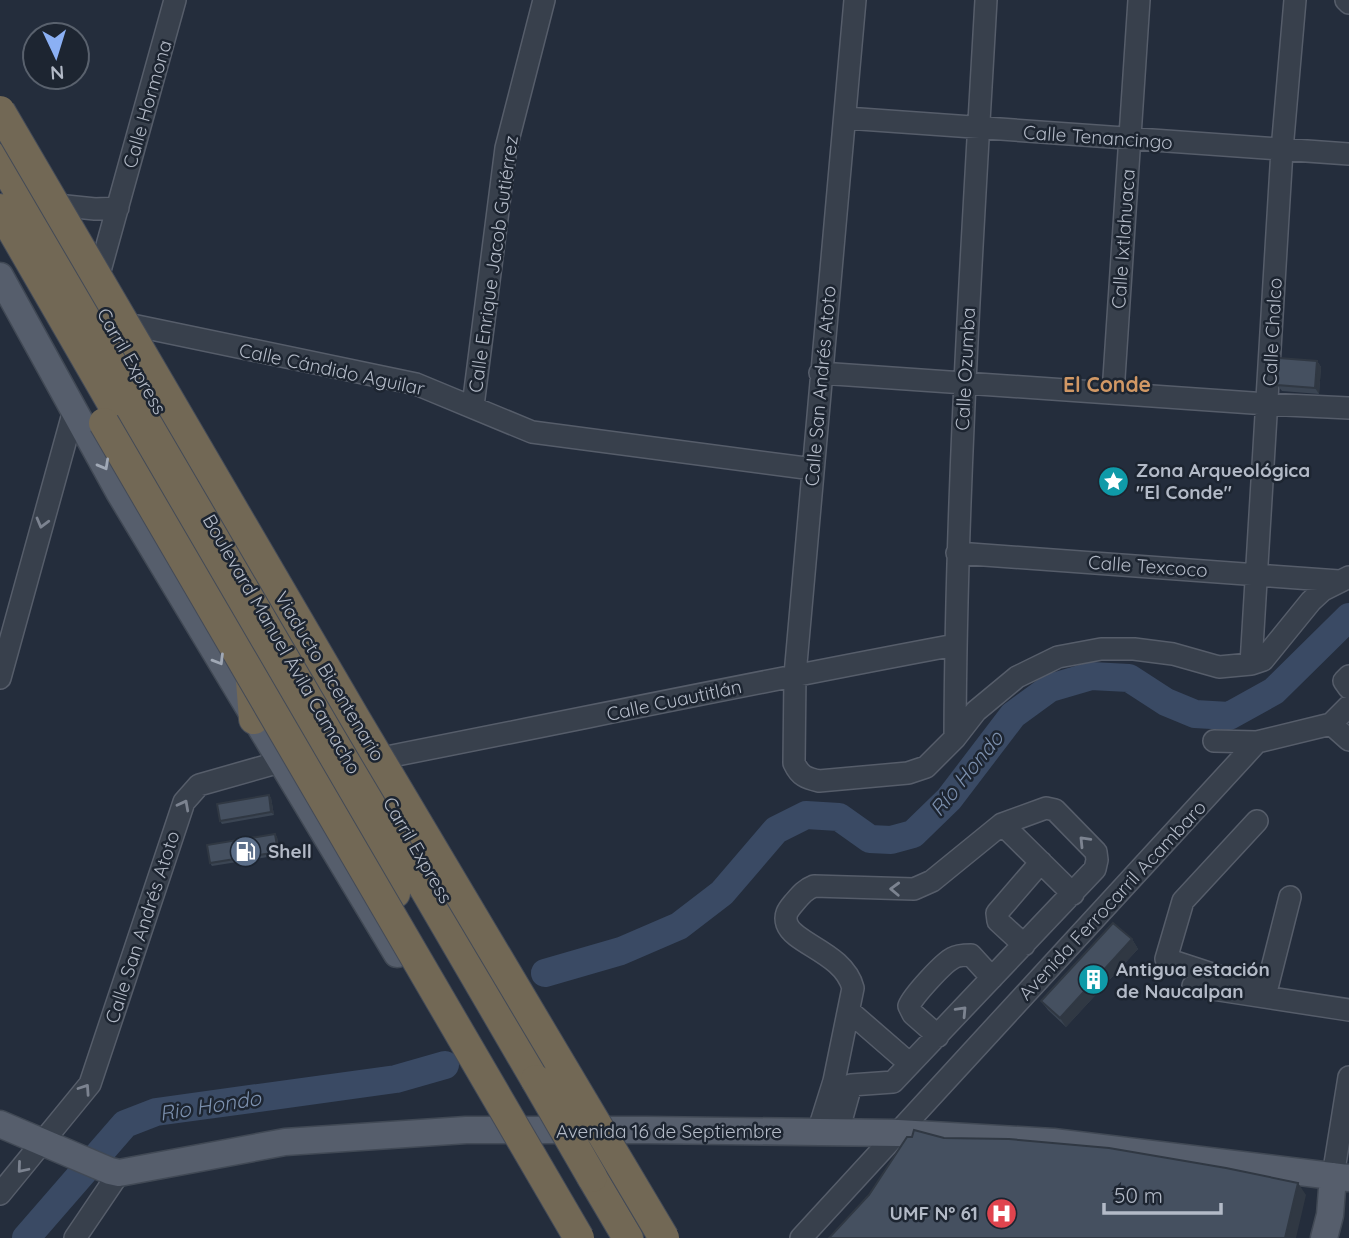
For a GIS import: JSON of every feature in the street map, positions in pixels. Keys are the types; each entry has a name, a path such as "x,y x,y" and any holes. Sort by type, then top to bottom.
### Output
{"highway":[{"name":"Viaducto Bicentenario","path":"0,111 349,708 664,1238"},
{"name":"Carril Express","path":"0,136 645,1238"},
{"name":"Boulevard Manuel Ávila Camacho","path":"0,159 536,1080 581,1185 594,1238"},
{"name":"Boulevard Manuel Ávila Camacho","path":"0,209 247,636 501,1100 628,1238"},
{"path":"72,216 95,321"},
{"path":"0,246 579,1238"},
{"path":"247,636 254,719"},
{"path":"418,877 505,949"}],"main road":[{"path":"0,91 101,267 179,391 573,1066"},
{"path":"4,290 119,492 280,762 501,1100"},
{"path":"0,1124 114,1172"},
{"name":"Avenida 16 de Septiembre","path":"114,1172 285,1142 466,1130 898,1133 1053,1142 1341,1177"},
{"path":"627,1157 674,1238"},
{"path":"1324,1238 1341,1177"},
{"path":"535,1185 566,1238"}],"street":[{"name":"Calle Hormona","path":"101,267 175,0"},
{"name":"Calle Enrique Jacob Gutiérrez","path":"473,406 506,148 544,0"},
{"name":"Calle San Andrés Atoto","path":"855,0 795,675 794,763 798,773 806,779 819,781 908,773 926,767 955,738"},
{"name":"Calle Ozumba","path":"955,738 957,553 964,382 986,0"},
{"name":"Calle Ixtlahuaca","path":"1113,393 1139,0"},
{"name":"Calle Chalco","path":"1251,664 1282,150 1295,0"},
{"name":"Calle Tenancingo","path":"846,118 1349,154"},
{"path":"72,216 95,209 118,208"},
{"name":"Calle Cándido Aguilar","path":"137,326 416,384 532,432 813,469"},
{"path":"820,373 1349,408"},
{"path":"0,678 74,410"},
{"name":"Calle Texcoco","path":"957,553 1344,579"},
{"path":"955,738 976,710 1017,677 1058,657 1101,649 1134,649 1173,654 1219,667 1263,660 1311,601 1344,579"},
{"name":"Calle Cuautitlán","path":"392,756 955,645"},
{"path":"1349,676 1344,681 1349,688"},
{"path":"1214,741 1257,742 1331,724 1349,706"},
{"path":"1331,724 1349,740"},
{"name":"Avenida Ferrocarril Acambaro","path":"801,1238 1257,742"},
{"name":"Calle San Andrés Atoto","path":"0,1194 51,1145 90,1084 184,802 199,785 280,762"},
{"path":"828,1132 843,1083 853,995 851,981 831,957 791,930 786,923 786,912 804,890 814,886 914,889 932,881 1002,824 1046,808 1055,810 1096,852 1095,869 893,1082 843,1083"},
{"path":"1257,821 1182,901 1166,959 1221,977 1349,1010"},
{"path":"1002,824 1073,894"},
{"path":"1024,945 998,921 997,913 1041,862"},
{"path":"1267,989 1290,897"},
{"path":"938,1036 914,1014 909,1006 913,997 953,958 971,955 992,978"},
{"path":"1193,986 1267,989"},
{"path":"849,1012 910,1064"},
{"path":"1341,1177 1349,1076"},
{"path":"75,1238 114,1172"}],"building":[{"path":"1279,358 1317,361 1315,388 1277,385"},
{"name":"Shell","path":"269,795 271,812 220,821 217,804"},
{"name":"Shell","path":"275,834 278,852 210,863 207,845"},
{"path":"1113,923 1132,939 1060,1018 1041,1001"},
{"path":"914,1130 944,1138 1009,1139 1109,1148 1298,1183 1285,1238 829,1238 869,1195 907,1137 912,1137"}],"waterway":[{"name":"Río Hondo","path":"545,973 621,951 679,926 722,893 776,830 806,815 839,817 870,839 891,840 913,834 949,799 1013,715 1050,688 1091,676 1129,678 1166,702 1195,714 1229,716 1274,691 1349,617"},
{"name":"Rio Hondo","path":"26,1238 125,1124 156,1112 396,1079 445,1065"}],"place":[{"name":"Zona Arqueológica \"El Conde\"","path":"1113,481"},
{"name":"Shell","path":"245,851"},
{"name":"Antigua estación de Naucalpan","path":"1093,980"},
{"name":"UMF Nº 61","path":"1001,1213"}],"district":[{"name":"El Conde","path":"1107,384"}]}
